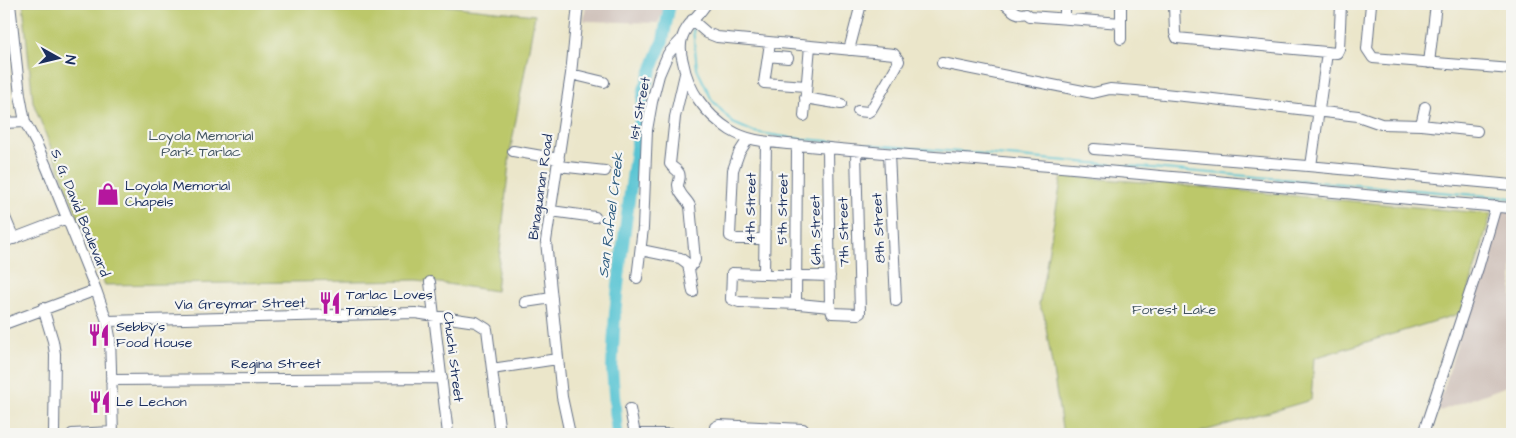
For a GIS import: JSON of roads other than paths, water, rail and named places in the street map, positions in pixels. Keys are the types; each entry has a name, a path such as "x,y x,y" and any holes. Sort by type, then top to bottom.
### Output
{"street":[{"name":"S. G. David Boulevard","path":"10,4 20,95 25,122 36,143 67,218 107,321 110,337 113,433"},
{"name":"Binaguanan Road","path":"570,434 562,397 557,359 546,248 571,74 578,4"},
{"name":"1st Street","path":"638,278 647,130 652,102 668,54 682,39 692,20 706,4"},
{"path":"849,50 860,4"},
{"path":"1005,4 1018,14 1026,9 1032,17 1121,23"},
{"path":"1065,4 1066,18"},
{"path":"1121,4 1121,38"},
{"path":"1174,4 1175,33 1177,38 1332,53 1339,49 1341,4"},
{"path":"1371,4 1367,49 1371,57 1512,69"},
{"path":"1429,63 1436,4"},
{"path":"692,20 707,33 717,37 894,54 899,61 871,110 868,112 858,111"},
{"path":"682,39 681,54 685,73 697,98 717,120 730,130 748,139 889,154 1111,171 1512,208"},
{"path":"770,43 764,83 806,86"},
{"path":"804,116 810,46"},
{"path":"1311,166 1319,111 1332,53"},
{"path":"768,56 788,58"},
{"path":"942,64 1093,93 1110,89 1135,91 1358,116 1381,124 1421,125 1477,131"},
{"path":"685,73 675,117 670,164 678,172 680,194 688,201 690,206 696,254 693,264 688,264"},
{"path":"571,74 604,82"},
{"path":"805,98 841,104"},
{"path":"1421,125 1425,107"},
{"path":"4,123 25,122"},
{"path":"748,139 739,153 733,170 730,236 736,239 764,239"},
{"name":"4th Street","path":"764,273 766,142"},
{"name":"5th Street","path":"796,304 797,145"},
{"name":"6th Street","path":"828,148 830,309"},
{"path":"1094,149 1311,166 1512,185"},
{"path":"513,151 605,171"},
{"name":"7th Street","path":"830,309 832,313 858,314 860,312 856,151"},
{"name":"8th Street","path":"889,154 896,301"},
{"path":"1423,434 1478,268 1496,206"},
{"path":"551,211 595,217"},
{"path":"4,215 9,241 67,218"},
{"path":"641,250 680,258 688,264 693,292"},
{"path":"830,276 732,273 731,299 739,302 796,304 830,309"},
{"name":"Chuchi Street","path":"430,282 448,434"},
{"path":"4,324 96,290"},
{"path":"525,302 552,298"},
{"path":"43,308 55,354 54,434"},
{"name":"Via Greymar Street","path":"107,321 415,313 476,322 482,324 487,329 500,434"},
{"path":"492,369 557,359"},
{"name":"Regina Street","path":"111,380 442,378"},
{"path":"630,409 634,434 715,434 715,427 719,425 803,429"},
{"path":"72,434 113,433"}],"waterway":[{"name":"San Rafael Creek","path":"617,434 612,368 615,313 621,259 644,90 663,40 670,4"},
{"path":"693,29 697,69 712,100 733,123 754,132 792,138 1512,198"}],"place":[{"name":"Loyola Memorial Chapels","path":"108,194"},
{"name":"Tarlac Loves Tamales","path":"330,303"},
{"name":"Sebby's Food House","path":"99,335"},
{"name":"Le Lechon","path":"100,402"}],"park label":[{"name":"Loyola Memorial Park Tarlac","path":"201,144"},
{"name":"Forest Lake","path":"1174,310"}]}
